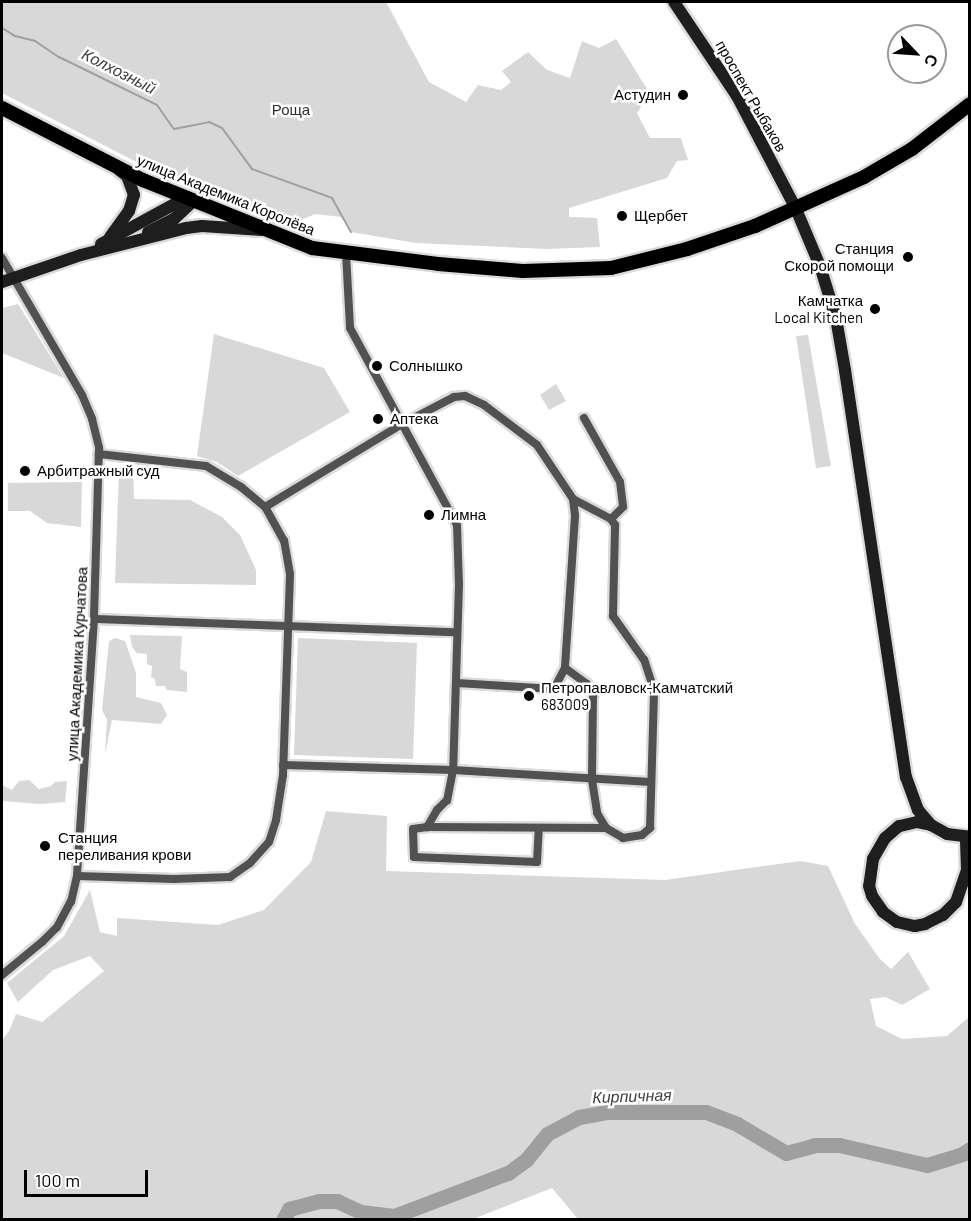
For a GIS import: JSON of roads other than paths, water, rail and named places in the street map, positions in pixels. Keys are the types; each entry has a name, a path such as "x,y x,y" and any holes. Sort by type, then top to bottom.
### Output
{"main road":[{"name":"проспект Рыбаков","path":"674,2 737,96 796,208 820,266 836,318 906,777 918,810 931,825"},
{"name":"улица Академика Королёва","path":"2,108 117,168 188,200 312,248 523,271 610,268 687,249 796,208 864,177 912,149 969,104"},
{"path":"108,240 129,211 134,195 127,176 117,168"},
{"path":"81,255 188,200"},
{"path":"123,243 174,219 188,200"},
{"path":"2,282 123,243 202,226 263,230"},
{"path":"917,822 931,825 947,834 968,837 967,870 956,902 943,915 915,926 897,922 883,912 872,896 870,873 873,859 885,838 899,826 917,822"}],"street":[{"path":"346,253 350,328 457,525 458,632 453,770 447,800 437,810 427,827"},
{"name":"улица Академика Курчатова","path":"2,258 82,395 96,430 99,454 94,619 77,876 70,901 57,927 2,975"},
{"path":"265,507 402,424 454,397 465,396 484,405 537,445 573,499 575,516 565,668 554,689 457,683"},
{"path":"584,418 620,482 623,507 611,519"},
{"path":"77,876 174,879 230,877 250,863 268,842 276,820 283,765 290,574 284,541 265,507 241,487 206,466 99,454"},
{"path":"565,668 587,684 593,695 592,780 597,813 606,828 623,838 642,835 650,828 654,690 644,660 613,616 615,525 611,519 573,499"},
{"path":"94,619 458,632"},
{"path":"283,765 453,770 651,782"},
{"path":"538,828 537,862 414,857 413,829 427,827 606,828"}],"waterway":[{"name":"Колхозный","path":"2,28 15,36 35,41 59,57 157,105 174,129 209,122 222,128 252,169 332,198 351,232"},
{"name":"Кирпичная","path":"283,1220 289,1209 319,1201 337,1201 361,1212 394,1216 508,1173 526,1160 547,1134 579,1117 607,1112 706,1112 737,1124 786,1153 815,1145 839,1145 927,1165 962,1154 970,1149"}],"place":[{"name":"Астудин","path":"683,95"},
{"name":"Щербет","path":"622,216"},
{"name":"Станция Скорой помощи","path":"908,257"},
{"name":"Камчатка Local Kitchen","path":"875,309"},
{"name":"Солнышко","path":"377,366"},
{"name":"Аптека","path":"378,419"},
{"name":"Арбитражный суд","path":"25,471"},
{"name":"Лимна","path":"429,515"},
{"name":"Петропавловск-Камчатский 683009","path":"529,696"},
{"name":"Станция переливания крови","path":"45,846"}],"park label":[{"name":"Роща","path":"291,110"}]}
